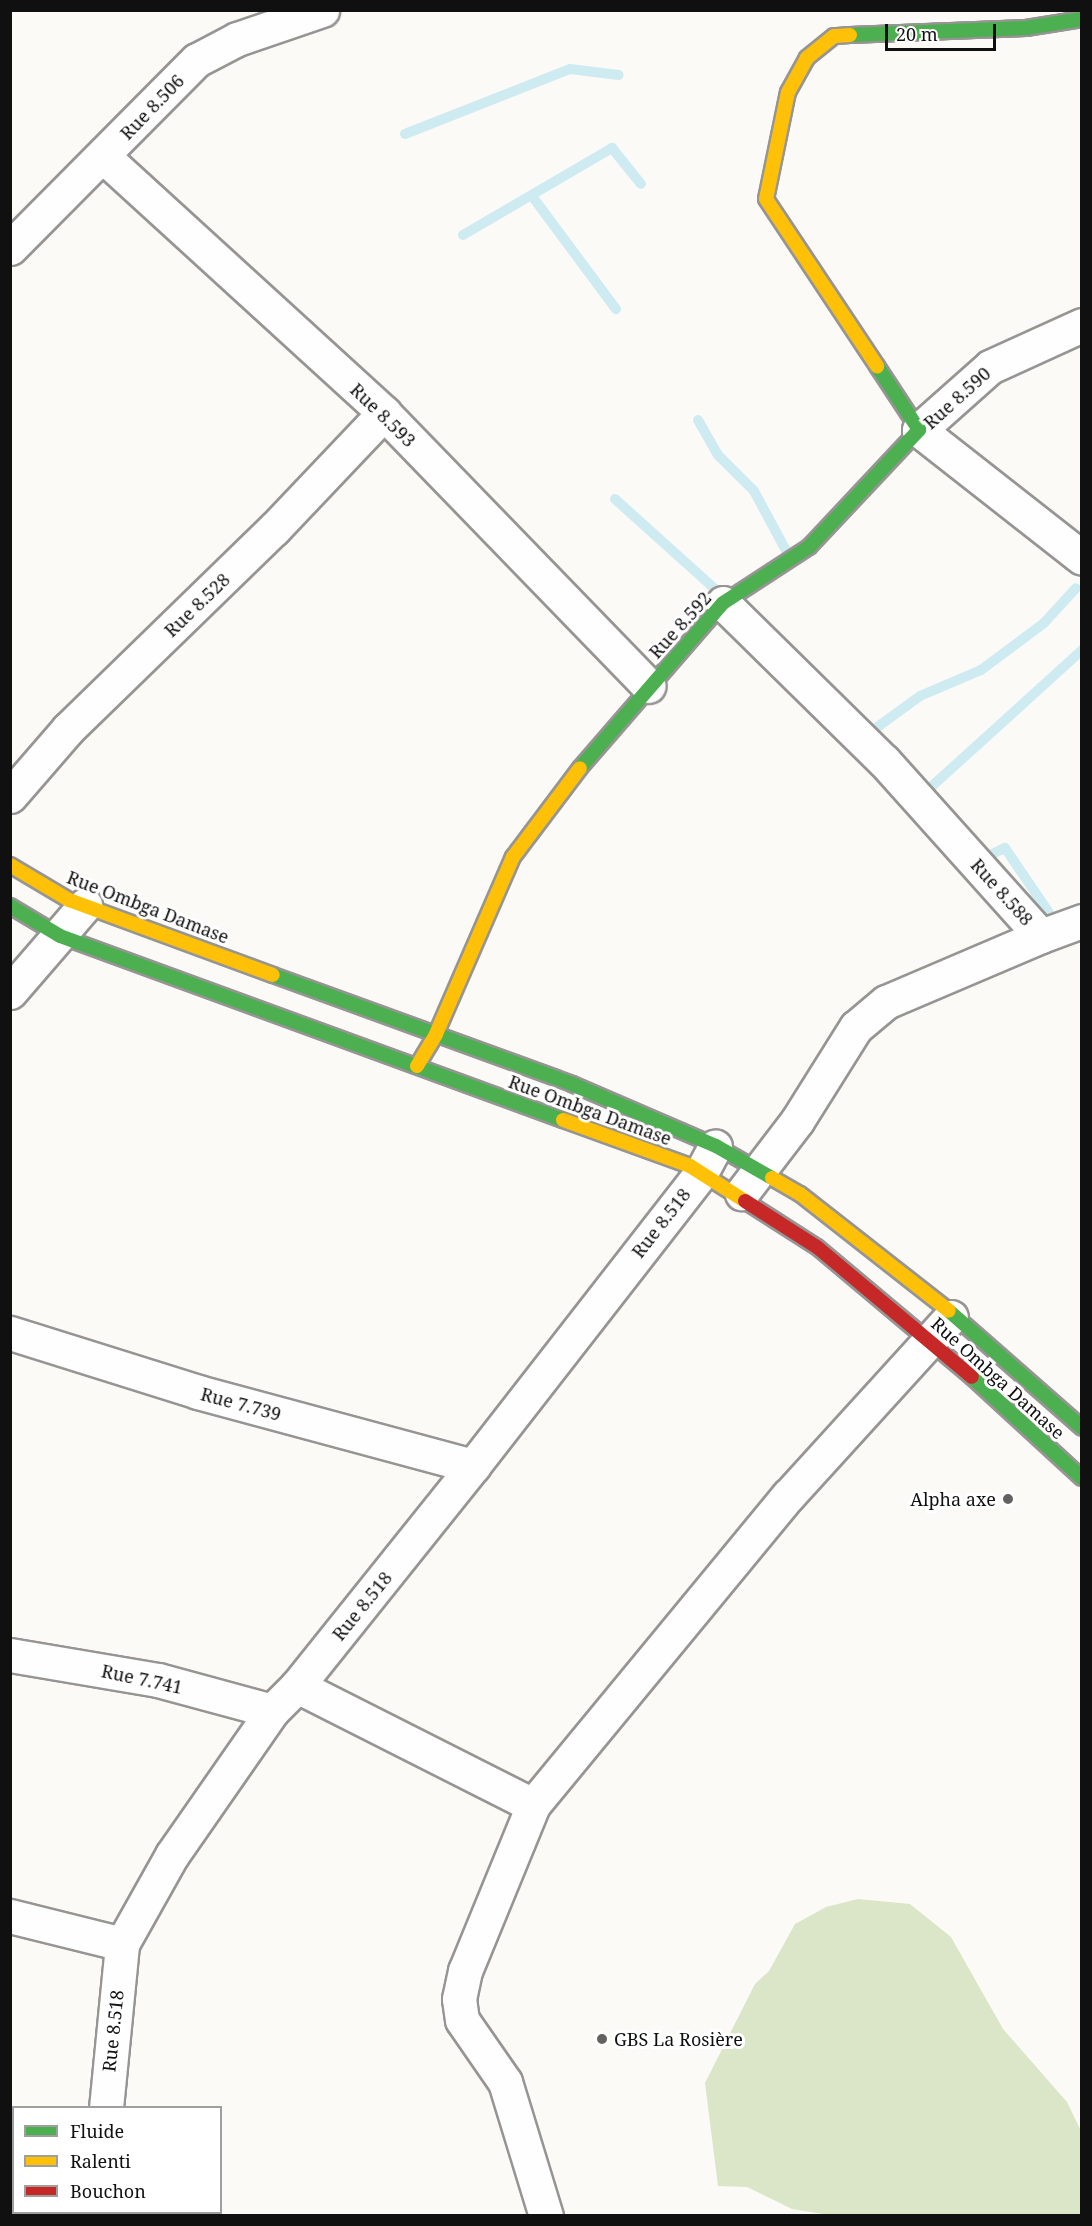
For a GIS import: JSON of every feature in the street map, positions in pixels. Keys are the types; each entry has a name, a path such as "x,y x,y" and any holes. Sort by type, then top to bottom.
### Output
{"main road":[{"path":"919,430 766,199 788,92 807,58 834,36 1026,28 1082,19"},
{"name":"Rue 8.592","path":"417,1066 436,1034 513,857 605,735 723,603 809,547 919,430"},
{"name":"Rue Ombga Damase","path":"10,865 85,905 572,1084 708,1159 739,1197 817,1247 931,1339 1082,1478"},
{"name":"Rue Ombga Damase","path":"10,906 60,936 417,1066 708,1159 757,1170 800,1194 954,1315 1082,1428"}],"street":[{"name":"Rue 8.506","path":"12,242 104,157 197,60 237,39 322,10"},
{"name":"Rue 8.593","path":"104,157 384,413 649,686"},
{"name":"Rue 8.590","path":"1082,325 990,367 919,430 1082,558"},
{"name":"Rue 8.528","path":"10,796 68,729 274,530 384,413"},
{"name":"Rue 8.588","path":"723,603 884,761 1041,936 886,1002 856,1027 797,1121 757,1170 739,1197"},
{"path":"10,992 85,905"},
{"path":"1041,936 1082,921"},
{"name":"Rue 8.518","path":"106,2106 122,1944 172,1855 272,1711 297,1686 473,1466 708,1159"},
{"path":"546,2216 505,2082 462,2020 459,1999 465,1971 533,1805 788,1496 954,1315"},
{"name":"Rue 7.739","path":"10,1333 198,1392 473,1466"},
{"name":"Rue 7.741","path":"10,1655 158,1680 272,1711"},
{"path":"297,1686 533,1805"},
{"path":"10,1916 122,1944"}],"green space":[{"path":"858,1899 910,1904 951,1937 1003,2029 1067,2102 1081,2131 1081,2215 829,2215 792,2209 747,2187 718,2186 705,2083 755,1984 769,1971 795,1924 826,1907"}],"waterway":[{"path":"405,134 570,69 619,75"},
{"path":"463,235 612,148 641,184"},
{"path":"532,196 616,309"},
{"path":"698,420 718,455 754,491 789,556"},
{"path":"615,499 724,597"},
{"path":"865,736 920,696 981,670 1044,623 1076,588"},
{"path":"920,797 1082,650"},
{"path":"978,861 1005,848 1056,923"}],"traffic: fast":[{"path":"850,35 1026,28 1082,19"},
{"path":"580,768 723,603 809,547 919,430 877,366"},
{"path":"10,906 60,936 563,1120"},
{"path":"273,975 572,1084 716,1146 772,1178"},
{"path":"949,1311 1082,1428"},
{"path":"972,1377 1082,1478"}],"traffic: slow":[{"path":"850,35 834,36 807,58 788,92 766,199 877,366"},
{"path":"417,1066 436,1034 513,857 580,768"},
{"path":"10,865 69,900 273,975"},
{"path":"563,1120 690,1166 745,1201"},
{"path":"772,1178 800,1194 949,1311"}],"traffic: jam":[{"path":"745,1201 817,1247 972,1377"}],"place":[{"name":"Alpha axe","path":"1008,1499"},
{"name":"GBS La Rosière","path":"602,2039"}]}
